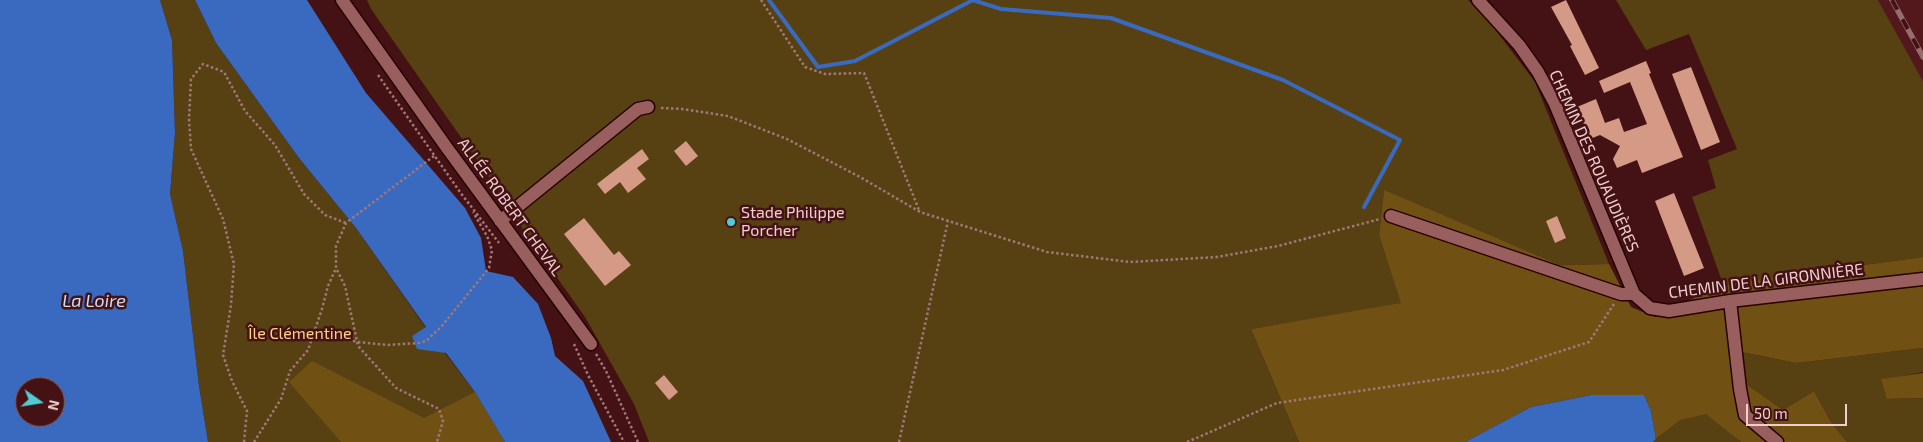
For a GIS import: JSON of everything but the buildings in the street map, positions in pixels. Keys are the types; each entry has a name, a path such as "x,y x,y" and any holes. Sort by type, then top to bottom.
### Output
{"street":[{"name":"CHEMIN DES ROUAUDIÈRES","path":"1478,0 1519,44 1555,104 1634,294"},
{"name":"ALLÉE ROBERT CHEVAL","path":"347,2 500,220 590,344"},
{"path":"500,220 638,109 648,107"},
{"path":"1391,216 1621,294 1634,294"},
{"name":"CHEMIN DE LA GIRONNIÈRE","path":"1634,294 1650,308 1669,310 1730,301 1923,279"},
{"path":"1730,301 1740,389 1746,415 1777,442"}],"path":[{"path":"761,0 805,67 825,74 864,73 920,212"},
{"path":"244,442 247,411 232,381 223,356 231,305 234,264 223,219 191,149 189,119 191,79 203,64 224,72 245,110 275,145 304,194 325,215 346,223"},
{"path":"377,74 467,202 502,246"},
{"path":"648,107 682,108 728,116 788,139 860,177 920,212 1047,252 1130,262 1226,255 1278,246 1391,216"},
{"path":"254,442 281,399 290,371 308,350 336,268 336,246 346,223 434,156"},
{"path":"314,332 358,342 387,345 419,343 426,340 442,327 489,268 492,250 487,236 467,202"},
{"path":"899,442 948,221"},
{"path":"336,268 344,286 358,346 396,388 439,409 443,421 437,442"},
{"path":"1187,442 1277,403 1503,370 1589,342 1621,294"},
{"path":"573,341 588,375 624,442"},
{"path":"590,344 606,371 638,442"}],"shaded area":[{"path":"1878,0 1923,0 1923,81"},
{"path":"1384,190 1560,265 1609,264 1631,307 1655,317 1723,284 1923,257 1923,348 1796,363 1741,352 1742,381 1783,410 1814,391 1831,422 1847,442 1741,442 1706,414 1680,420 1656,439 1651,411 1644,395 1591,395 1531,407 1465,442 1299,442 1251,329 1401,303 1379,235"},
{"path":"312,361 424,418 475,392 505,442 341,442 289,382"},
{"path":"1923,373 1923,398 1887,399 1881,379"}],"green space":[{"name":"Île Clémentine","path":"160,0 195,0 216,43 299,158 356,228 426,328 412,336 445,353 475,392 505,442 208,442 199,386 183,251 170,194 175,133 172,40"},
{"path":"367,0 1468,0 1485,16 1535,82 1609,264 1560,265 1384,191 1379,235 1402,304 1251,329 1299,442 649,442 634,404 585,317 371,9"},
{"path":"1616,0 1878,0 1923,81 1923,257 1723,284 1692,197 1716,188 1708,160 1737,149 1689,34 1646,50"},
{"path":"1923,348 1923,372 1882,380 1888,399 1923,398 1923,442 1847,442 1831,422 1814,391 1783,410 1742,381 1740,352 1796,363"},
{"path":"1707,413 1741,442 1653,442 1680,419"}],"water":[{"name":"La Loire","path":"0,0 160,0 172,40 175,133 170,194 183,251 199,386 208,442 0,442"},
{"path":"195,0 307,0 366,93 465,208 481,238 486,271 513,277 538,304 551,338 555,356 583,381 611,442 505,442 475,392 446,353 417,349 412,336 426,327 356,228 299,158 216,43"},
{"path":"1591,395 1644,395 1651,411 1656,439 1653,442 1465,442 1531,407"}],"waterway":[{"path":"769,0 818,67 855,61 973,0"},
{"path":"973,0 1001,9 1111,18 1283,80 1400,140 1364,207"}],"railway":[{"path":"1892,0 1923,57"}],"place":[{"name":"Stade Philippe Porcher","path":"731,222"}]}
